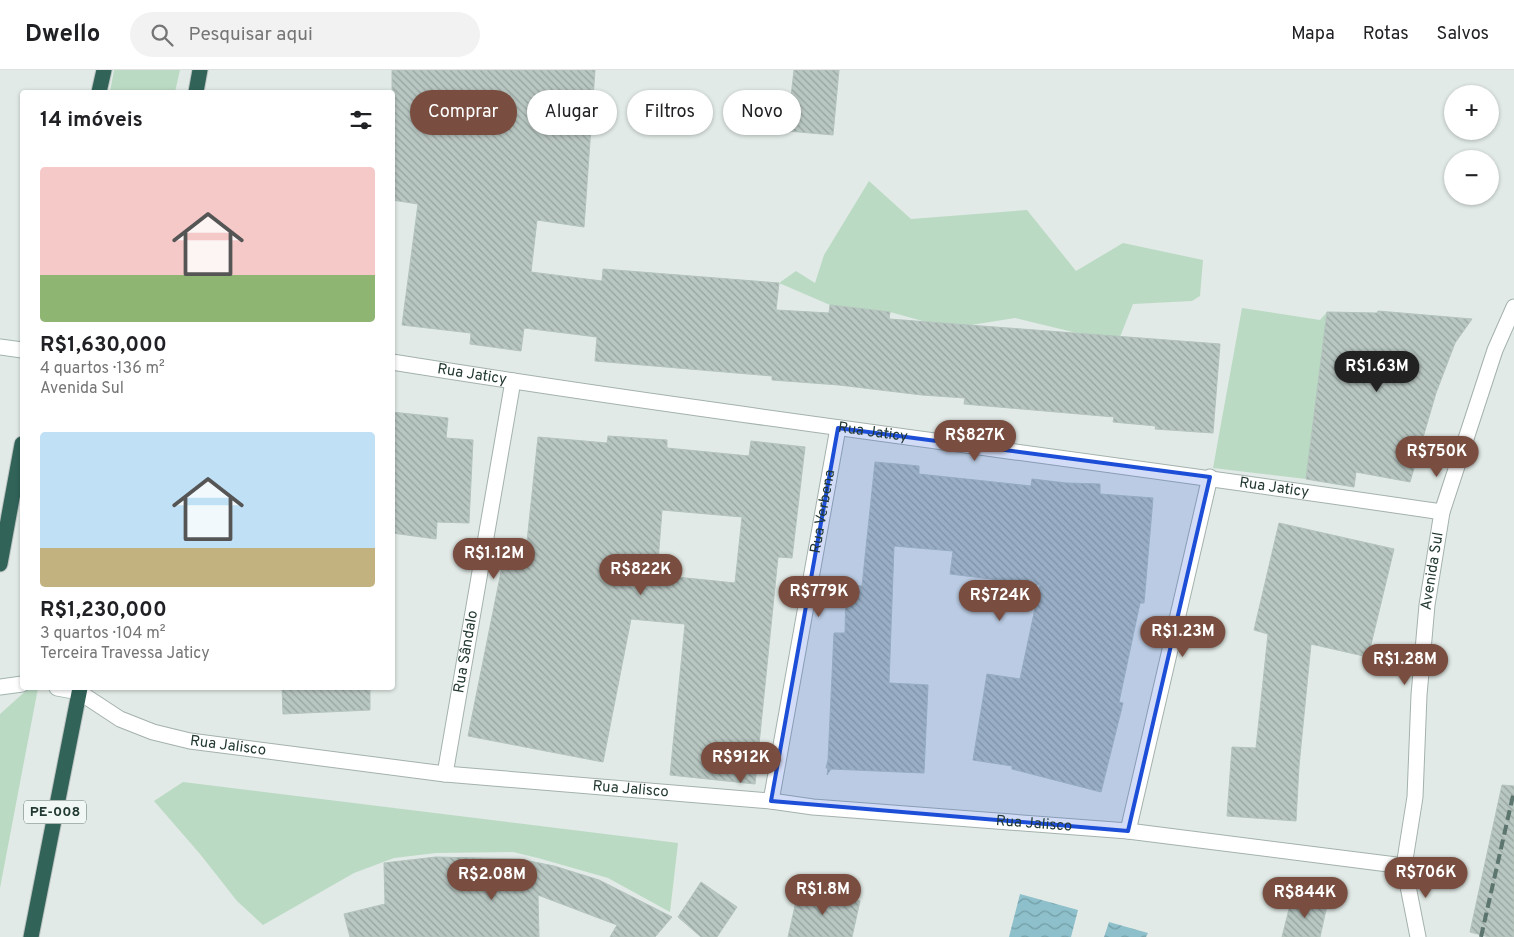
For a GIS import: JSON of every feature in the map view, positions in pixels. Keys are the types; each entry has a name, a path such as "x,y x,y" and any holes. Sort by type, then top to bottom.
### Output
{"highway":[{"path":"99,90 104,70"},
{"path":"196,90 200,70"},
{"path":"0,564 20,455"},
{"name":"PE-008","path":"31,937 79,690"}],"street":[{"name":"Avenida Sul","path":"1418,937 1404,866 1415,797 1419,695 1426,605 1442,512 1495,350 1514,307"},
{"path":"0,348 20,350"},
{"name":"Rua Jaticy","path":"395,362 838,428 1210,477 1442,512"},
{"name":"Rua Sândalo","path":"445,774 513,381"},
{"name":"Rua Verbena","path":"771,801 838,428"},
{"path":"1128,831 1210,477"},
{"path":"0,687 20,684"},
{"name":"Rua Jalisco","path":"79,690 120,719 153,732 190,741 445,774 771,801 812,807 1128,831 1404,866"}],"highlighted area":[{"path":"838,428 1210,477 1128,831 771,801"}],"green space":[{"path":"114,70 180,70 175,90 110,90"},
{"path":"869,181 911,219 1027,210 1076,271 1123,243 1203,260 1200,296 1192,301 1133,304 1120,337 1077,333 1015,318 971,325 926,322 890,312 830,305 779,283 796,271 815,283 824,255"},
{"path":"1242,308 1320,320 1327,312 1306,479 1213,468"},
{"path":"27,690 38,690 0,888 0,714"},
{"path":"183,782 678,843 670,912 608,878 538,858 513,852 436,853 394,858 354,873 263,925 237,901 200,854 154,801"}],"water":[{"path":"1020,894 1078,910 1071,937 1009,937"},
{"path":"1109,922 1148,933 1146,937 1104,937"}],"building":[{"path":"392,70 595,70 594,90 527,90 527,135 590,135 584,227 537,220 531,272 602,281 603,269 779,283 776,310 829,313 830,305 890,312 889,319 1220,344 1213,433 1155,429 1156,426 1113,422 1114,417 964,404 965,398 772,380 772,376 595,361 597,337 524,328 521,351 470,344 471,333 402,325 418,204 395,200 395,90 392,90"},
{"path":"794,70 839,70 833,135 801,132 801,90 792,90"},
{"path":"1378,311 1472,319 1455,343 1436,393 1410,482 1356,472 1354,487 1306,479 1327,312 1377,313"},
{"path":"395,412 448,418 446,438 473,440 469,523 437,522 436,539 395,533"},
{"path":"608,436 667,440 667,448 749,456 751,441 805,447 792,558 778,557 755,784 670,775 685,624 631,619 603,762 468,736 506,547 526,551 538,437 607,443","holes":["662,510 742,517 735,583 657,575"]},
{"path":"875,462 919,466 919,474 1031,486 1032,479 1100,484 1100,494 1153,498 1144,603 1140,603 1119,702 1123,703 1101,792 1012,769 1012,766 973,760 987,674 1020,679 1040,585 950,574 953,551 894,546 889,683 928,685 924,773 831,769 827,775 834,633 845,633 846,585 862,586"},
{"path":"1279,523 1394,549 1368,657 1311,644 1299,766 1296,821 1227,816 1232,747 1256,748 1268,634 1254,630"},
{"path":"282,690 370,690 370,710 283,714"},
{"path":"1502,785 1514,786 1514,937 1489,937 1470,932"},
{"path":"436,857 519,859 554,866 599,880 672,917 655,937 610,937 617,925 538,895 539,937 350,937 344,914 385,904 384,863"},
{"path":"701,882 737,907 717,937 701,937 678,917"},
{"path":"799,888 860,901 852,937 788,937"},
{"path":"1292,897 1327,905 1320,937 1282,937"}],"railway":[{"path":"1481,937 1514,791"}]}
